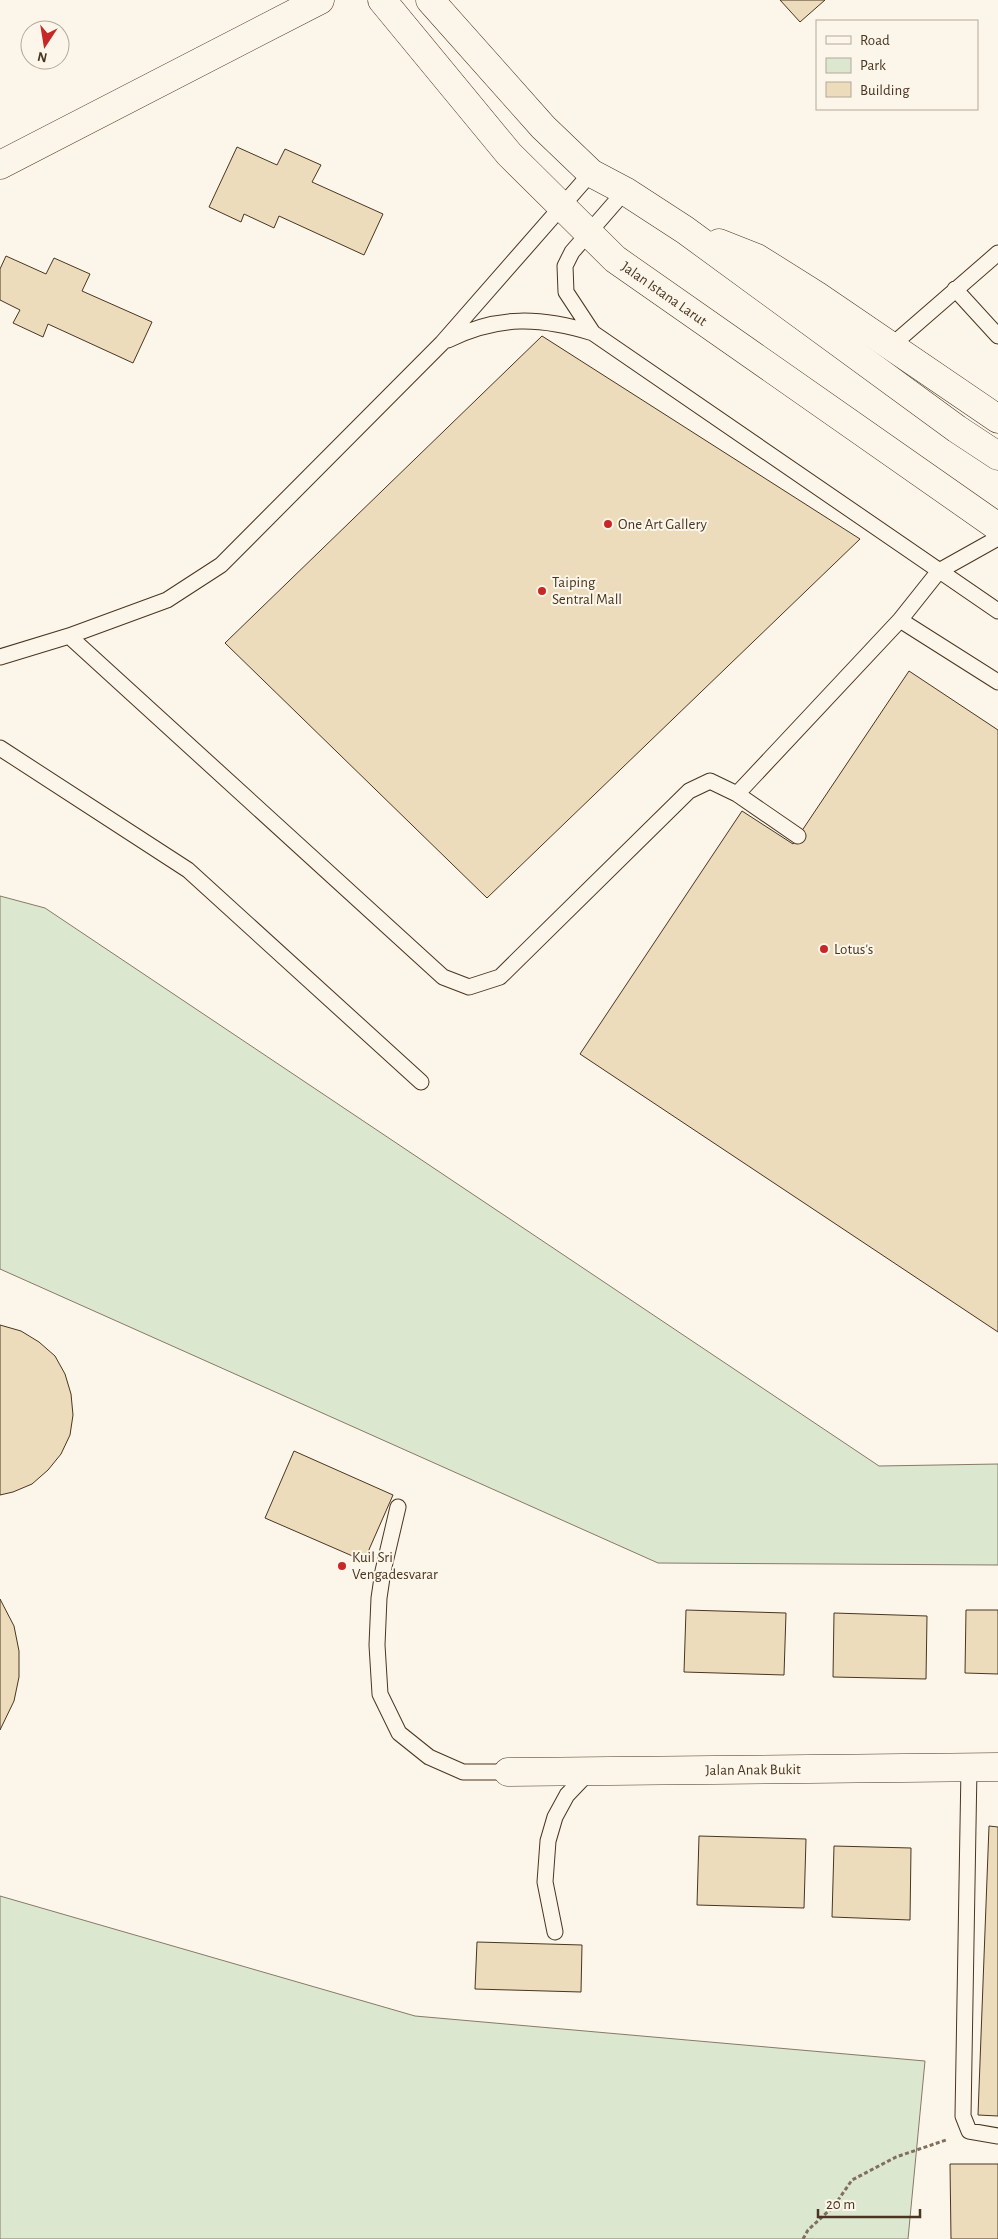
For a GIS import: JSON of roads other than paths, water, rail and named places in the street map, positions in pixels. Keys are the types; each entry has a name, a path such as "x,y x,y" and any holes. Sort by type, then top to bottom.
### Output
{"main road":[{"path":"0,165 320,0"},
{"name":"Jalan Istana Larut","path":"382,0 509,154 615,259 998,527"},
{"path":"430,0 543,127 591,173 625,191 685,230 957,429 998,456"},
{"path":"685,230 757,258 816,295 998,419"},
{"name":"Jalan Anak Bukit","path":"508,1772 998,1767"}],"lane":[{"path":"0,657 69,636 167,600 220,565 442,343 560,206 591,173"},
{"path":"593,333 566,292 565,266 572,252 625,191"},
{"path":"891,346 998,253"},
{"path":"955,289 998,336"},
{"path":"442,343 470,329 503,322 529,320 562,324 593,333 998,611"},
{"path":"737,794 900,620 939,571 998,538"},
{"path":"900,620 998,682"},
{"path":"69,636 443,977 469,987 500,977 689,791 710,781 737,794 798,836"},
{"path":"0,748 188,870 421,1082"},
{"path":"398,1507 383,1571 379,1598 377,1645 380,1694 400,1733 429,1757 463,1772 508,1772"},
{"path":"968,1768 963,2116 969,2131 998,2136"},
{"path":"555,1932 545,1882 548,1841 555,1816 567,1795 590,1771"}],"place":[{"name":"One Art Gallery","path":"608,524"},
{"name":"Taiping Sentral Mall","path":"542,591"},
{"name":"Lotus's","path":"824,949"},
{"name":"Kuil Sri Vengadesvarar","path":"342,1566"}]}
